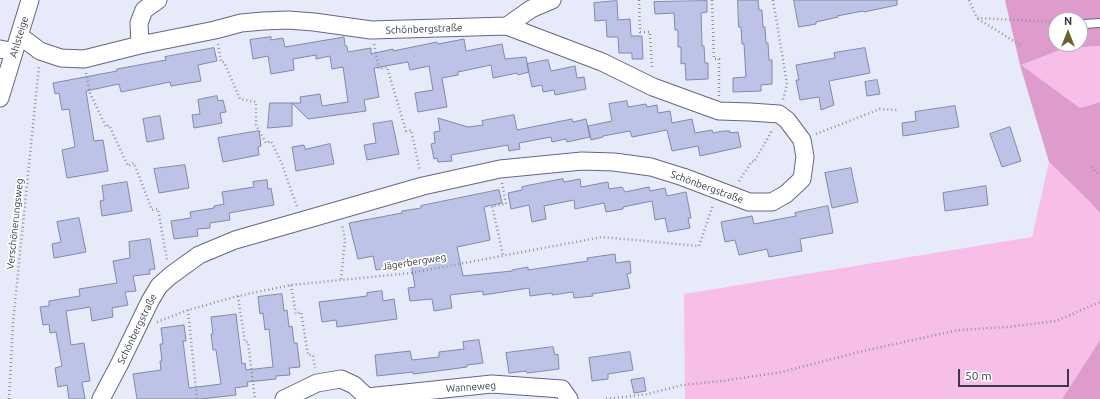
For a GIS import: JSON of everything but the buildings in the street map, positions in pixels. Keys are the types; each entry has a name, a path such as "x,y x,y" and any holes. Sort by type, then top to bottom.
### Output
{"street":[{"name":"Ahlsteige","path":"0,98 11,46 30,0"},
{"path":"140,44 140,23 144,10 158,0"},
{"path":"507,26 530,8 552,0"},
{"name":"Schönbergstraße","path":"11,46 40,51 61,58 84,59 140,44 216,30 241,23 288,20 371,30 507,26 602,62 653,87 719,111 779,114 787,120 802,140 805,157 802,178 786,194 772,202 749,202 683,177 651,167 614,162 582,160 500,169 424,186 235,240 199,255 159,286 101,399"},
{"path":"284,399 317,383 341,379 354,385 368,398"},
{"name":"Wanneweg","path":"368,398 492,384 562,389 569,399"}],"lane":[{"path":"1088,24 1100,24"}],"path":[{"path":"639,0 640,32 650,32 653,87"},
{"path":"712,0 714,59 719,59 719,111"},
{"path":"724,193 752,161 754,162 776,125 787,84 772,0"},
{"path":"969,0 976,18 1022,46"},
{"path":"976,18 1048,22"},
{"path":"216,30 221,62 224,62 240,99 256,102 256,126 266,143 272,141 282,164 302,221"},
{"path":"371,30 379,69 387,68 406,131 410,130 424,186"},
{"name":"Verschönerungsweg","path":"10,399 13,323 40,51"},
{"path":"84,59 90,93 106,127 109,126 128,166 134,163 152,210 158,209 170,276"},
{"path":"802,140 836,125 880,109 897,110"},
{"path":"1091,167 1100,175"},
{"path":"500,169 506,204 492,206 503,255"},
{"name":"Jägerbergweg","path":"136,329 188,310 238,296 291,285 411,273 602,237 699,246 724,193"},
{"path":"339,210 345,240 341,279"},
{"path":"291,285 296,314 301,312 308,355 313,355 317,383"},
{"path":"238,296 245,342 248,342 255,399"},
{"path":"606,399 648,394 682,385 782,372 858,352 958,330 1008,327 1056,321 1100,302"},
{"path":"188,310 197,399"}],"shaded area":[{"path":"1005,0 1100,0 1100,46 1088,47 1088,12 1048,12 1048,52 1055,52 1021,65 1080,108 1100,102 1100,213 1049,162 1020,65"},
{"path":"1100,46 1100,102 1080,108 1020,65 1054,52 1088,52 1088,47"},
{"path":"1049,162 1100,213 1100,340 1062,399 685,399 684,294 1032,237"},
{"path":"1100,340 1100,399 1062,399"}]}
